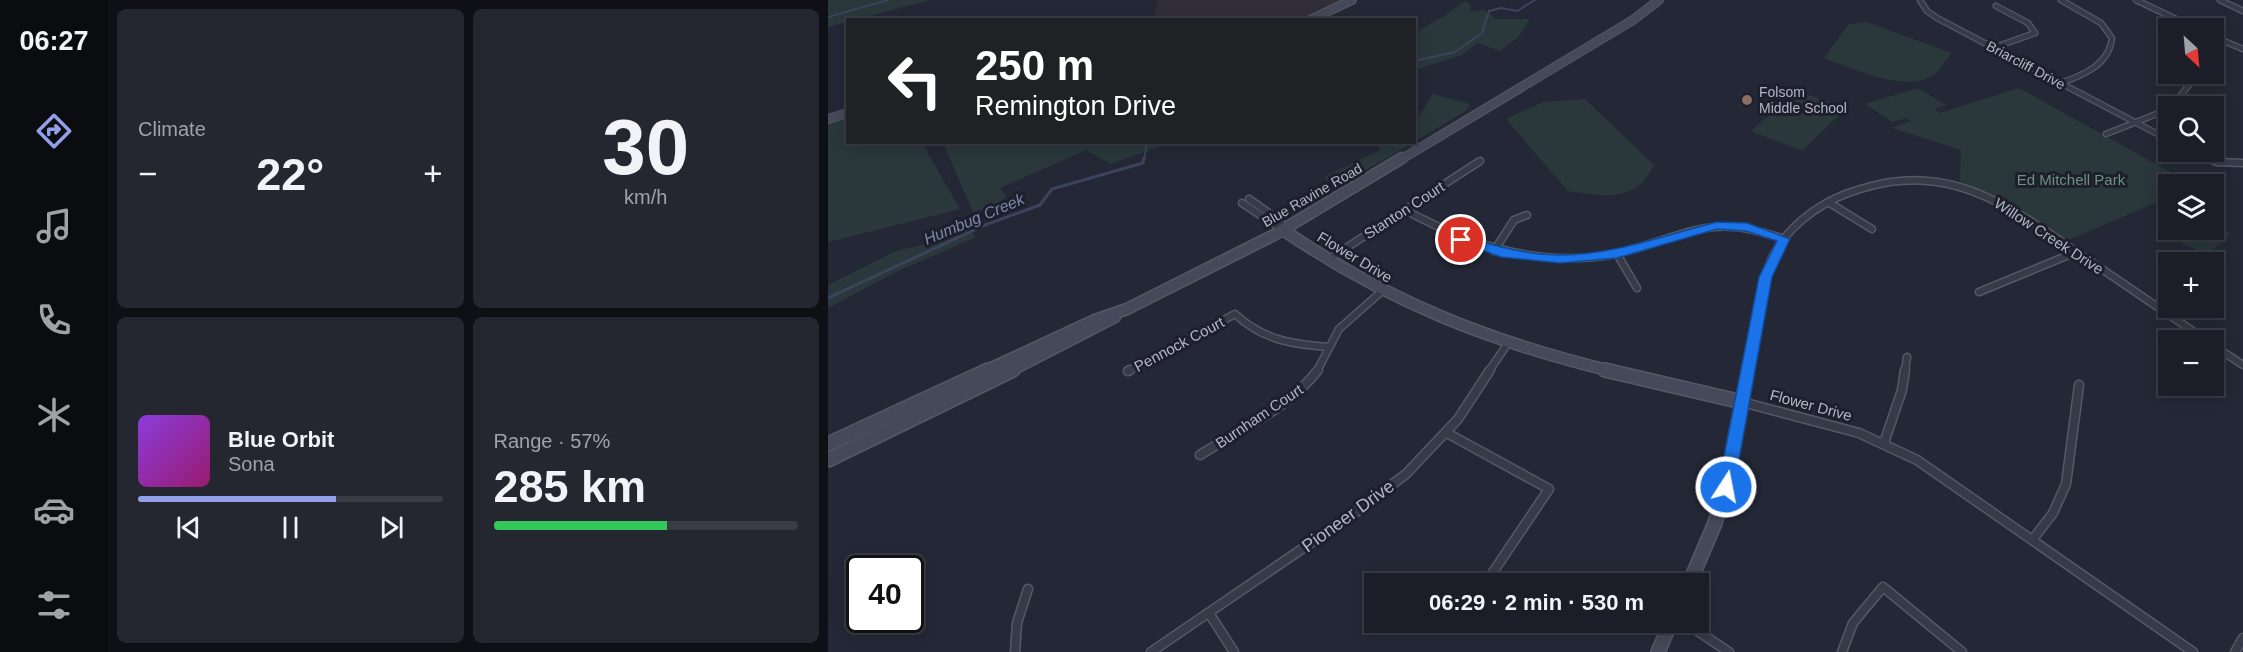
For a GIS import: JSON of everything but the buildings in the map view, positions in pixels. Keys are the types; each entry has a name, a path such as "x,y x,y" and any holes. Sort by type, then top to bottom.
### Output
{"main road":[{"path":"1314,18 1352,0"},
{"name":"Blue Ravine Road","path":"828,460 1101,326 1127,309 1283,230 1640,15 1659,0"},
{"path":"828,119 846,114"},
{"name":"Flower Drive","path":"1283,230 1382,291 1443,319 1508,343 1742,402"},
{"name":"Blue Ravine Road","path":"828,444 1095,320 1127,309"},
{"name":"Willow Creek Drive","path":"1694,573 1715,523 1726,487 1742,402"},
{"path":"1658,652 1666,633"}],"street":[{"name":"Briarcliff Drive","path":"1920,0 1937,18 2158,134"},
{"path":"2060,83 2090,73 2111,51 2113,44 2109,32 2099,22 2061,0"},
{"path":"2136,0 2174,18"},
{"path":"2220,0 2243,11"},
{"path":"1993,48 2028,38 2035,33 2030,25 1996,6"},
{"path":"2224,41 2243,49"},
{"path":"2181,96 2190,84"},
{"path":"2106,134 2158,114"},
{"name":"Stanton Court","path":"1329,260 1480,161"},
{"path":"2217,162 2243,164"},
{"name":"Willow Creek Drive","path":"1742,402 1765,277 1784,239 1807,215 1828,202 1884,181 1915,179 1942,182 1970,190 2003,204 2191,330"},
{"name":"Flower Drive","path":"1249,199 1280,221 1283,230"},
{"path":"1828,202 1872,229"},
{"name":"Flower Drive","path":"1242,203 1272,225 1283,230"},
{"path":"1405,210 1461,240 1494,251 1560,259 1617,254 1717,225 1747,227 1784,239"},
{"path":"1494,251 1514,220 1527,215"},
{"path":"1979,292 2076,252"},
{"path":"1617,254 1637,288"},
{"name":"Burnham Court","path":"1200,455 1298,393 1321,366 1328,347 1344,324 1382,291"},
{"name":"Pennock Court","path":"1128,371 1235,314 1249,328 1268,339 1328,347"},
{"name":"Pioneer Drive","path":"1151,652 1375,498 1406,474 1447,433 1476,394 1508,343"},
{"path":"2224,353 2243,365"},
{"path":"1884,443 1898,408 1907,357"},
{"path":"2033,540 2053,513 2066,484 2079,385"},
{"name":"Flower Drive","path":"1742,402 1834,425 1884,443 1942,476 2193,652"},
{"path":"1447,433 1549,489 1492,573"},
{"path":"1842,652 1853,623 1883,587 1962,652"},
{"path":"1015,652 1017,623 1028,589"},
{"path":"1209,613 1234,652"},
{"path":"1700,633 1728,652"},
{"path":"2235,652 2243,638"}],"shaded area":[{"path":"1158,0 1343,0 1301,18 1153,18"}],"green space":[{"path":"828,0 930,0 862,18 846,18 846,22 828,27"},
{"path":"1465,1 1471,5 1470,12 1484,10 1496,19 1530,19 1518,37 1500,51 1478,43 1462,55 1416,70 1416,31 1443,17"},
{"path":"1866,22 1952,53 1933,75 1909,82 1894,81 1863,73 1824,58 1849,24"},
{"name":"Ed Mitchell Park","path":"1918,88 1946,105 1934,109 1940,113 2019,88 2174,174 2158,174 2158,202 2066,241 2001,198 1960,182 1961,150 1892,128 1911,121 1906,118 1892,122 1865,104"},
{"path":"1797,91 1846,108 1802,151 1751,131"},
{"path":"1433,94 1470,104 1466,111 1416,140 1416,121"},
{"path":"1585,99 1654,165 1646,178 1628,192 1594,195 1568,191 1506,119 1543,102"},
{"path":"846,117 846,144 923,144 960,209 828,242 828,122"},
{"path":"1167,144 1111,164 1086,150 1000,188 1006,196 998,206 973,212 944,145"},
{"path":"1381,144 1411,144 1287,215 1279,210 1330,184 1324,177 1380,150 1378,146"},
{"path":"965,226 976,237 896,272 828,308 828,285 896,251 935,242"},
{"path":"2224,231 2231,234 2210,252 2201,252 2175,240 2224,240"}],"waterway":[{"path":"828,17 888,0"},
{"name":"Humbug Creek","path":"1416,61 1455,52 1482,33 1489,11 1501,8 1517,11 1535,0"},
{"name":"Humbug Creek","path":"1144,160 1147,144"},
{"name":"Humbug Creek","path":"828,298 985,225 1040,205 1052,189 1143,163 1144,158"}],"place":[{"name":"Folsom Middle School","path":"1747,100"}],"route":[{"path":"1461,240 1520,256 1579,259 1617,254 1717,225 1747,227 1784,239 1765,277 1726,487"}]}
